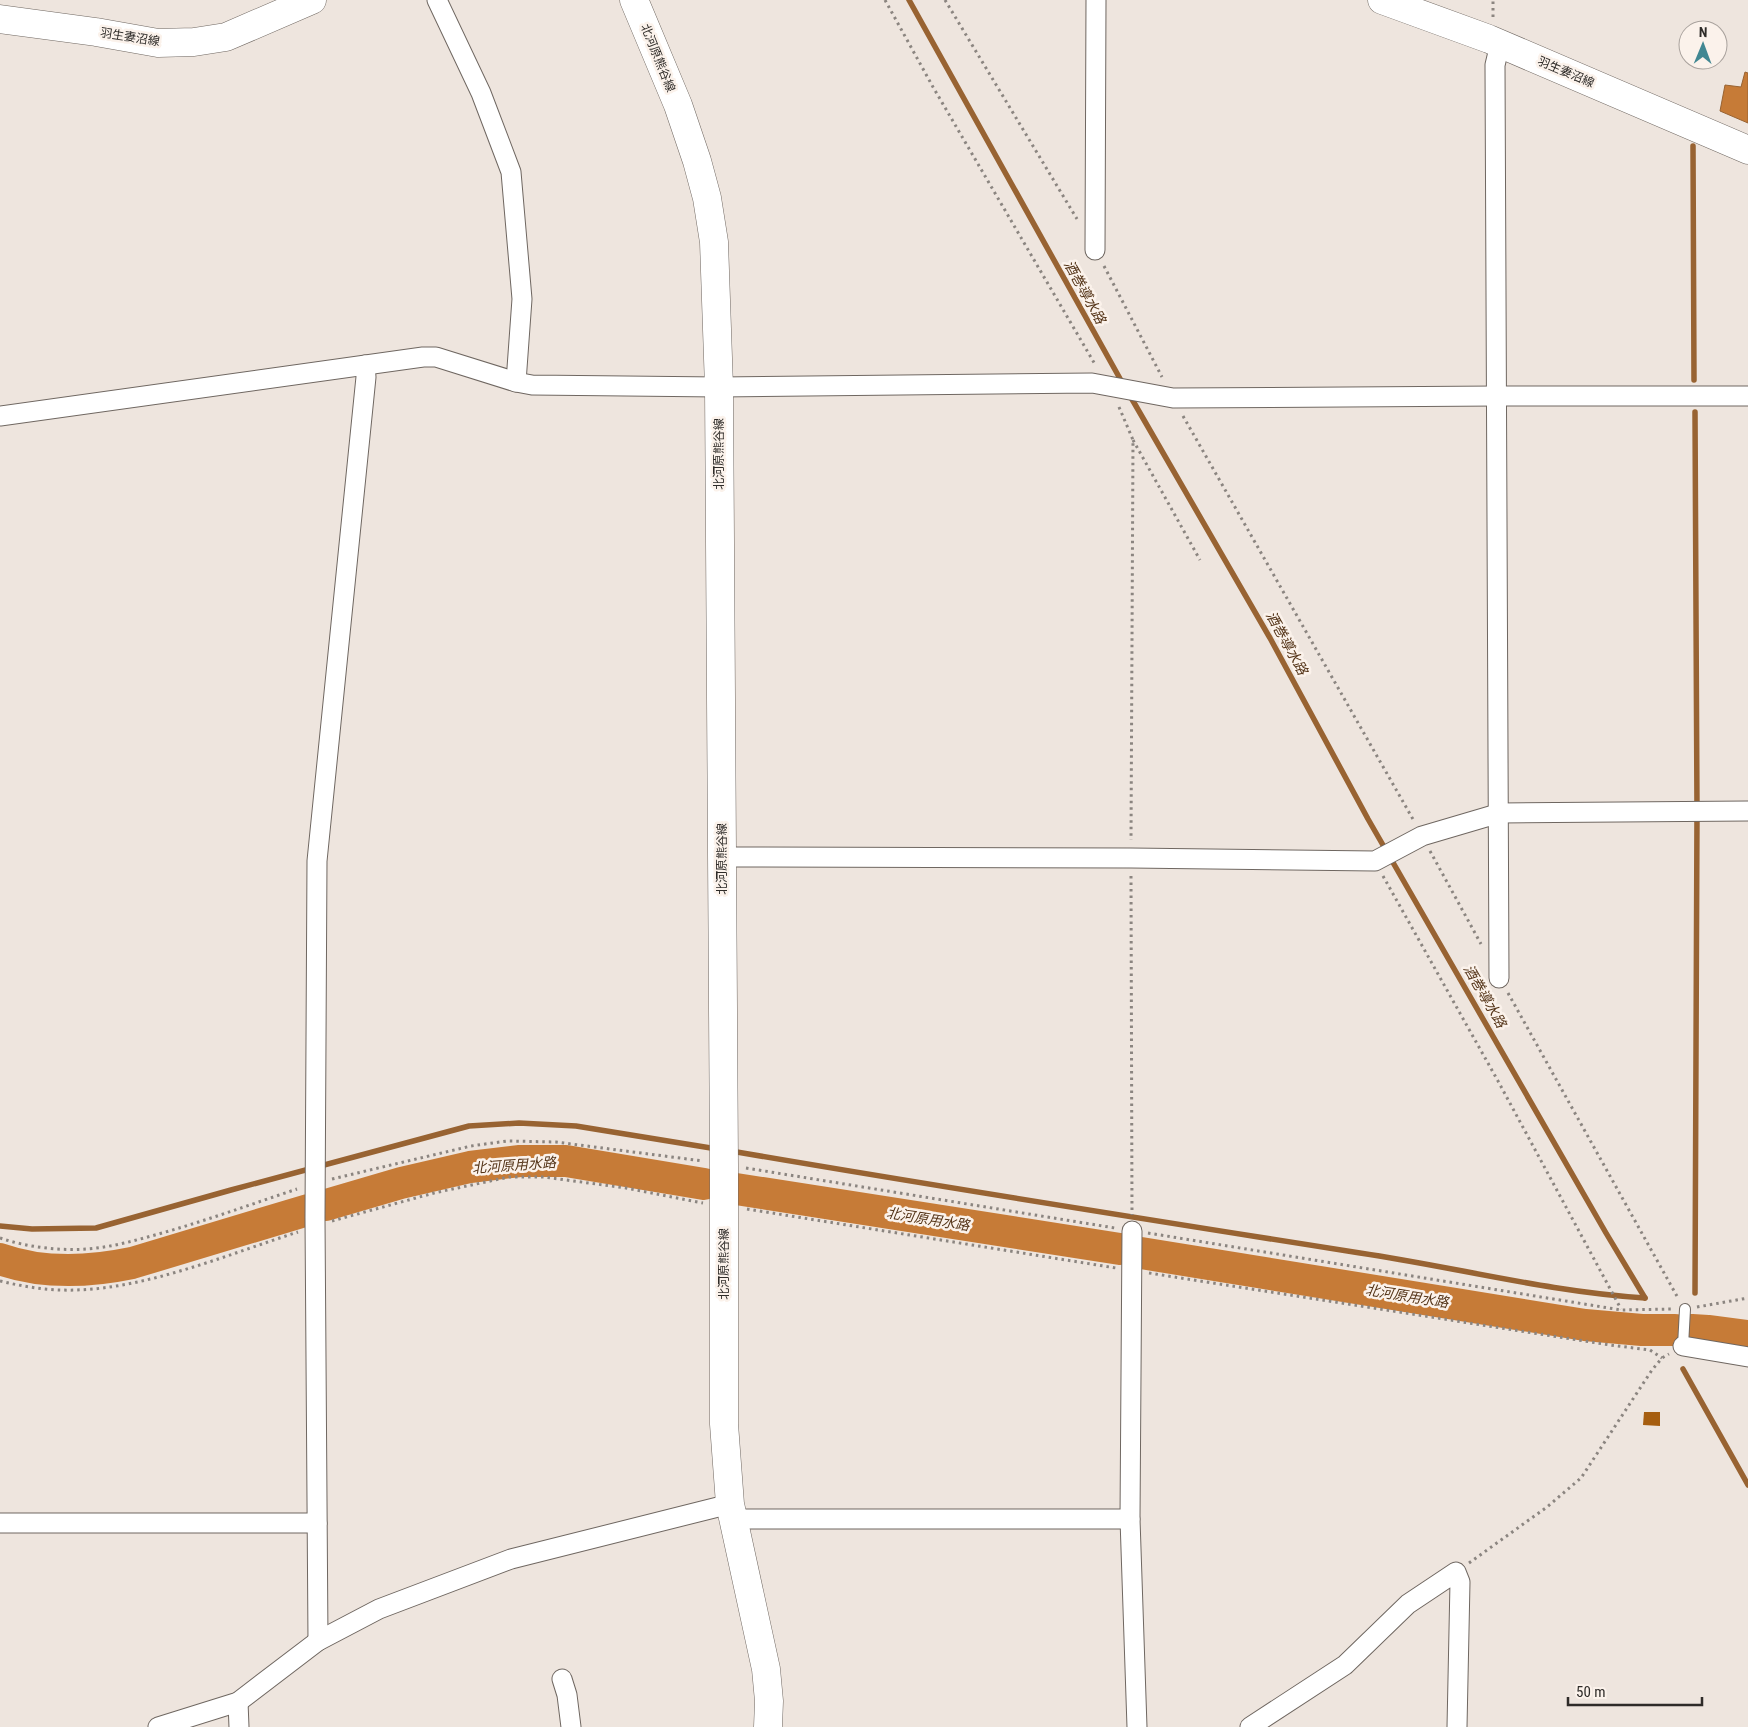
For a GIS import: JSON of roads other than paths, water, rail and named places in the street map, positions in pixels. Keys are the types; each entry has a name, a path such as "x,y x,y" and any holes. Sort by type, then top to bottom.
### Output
{"main road":[{"name":"羽生妻沼線","path":"0,18 158,43 194,42 226,37 279,6 312,0"},
{"name":"北河原熊谷線","path":"634,0 678,105 698,161 707,198 714,242 719,387 724,1424 732,1512 766,1669 768,1727"},
{"name":"羽生妻沼線","path":"1382,0 1500,44 1748,150"}],"street":[{"path":"438,0 481,93 511,172 522,299 516,382"},
{"path":"1095,250 1096,0"},
{"path":"1499,978 1500,813 1495,64 1500,44"},
{"path":"0,416 423,357 436,357 516,382 532,385 719,387 1082,383 1173,398 1748,396"},
{"path":"318,1641 315,1222 317,861 366,365"},
{"path":"722,857 1131,858 1375,861 1422,836 1500,813 1748,811"},
{"path":"1132,1230 1130,1519 1137,1727"},
{"path":"1683,1346 1748,1357"},
{"path":"158,1727 238,1702 318,1641 379,1610 510,1559 732,1512 1130,1519"},
{"path":"0,1522 317,1522"},
{"path":"1250,1727 1345,1665 1408,1604 1456,1572 1460,1582 1457,1727"},
{"path":"562,1679 567,1695 571,1727"},
{"path":"238,1702 239,1727"}],"lane":[{"path":"1683,1346 1685,1309"}],"waterway":[{"name":"酒巻導水路","path":"909,0 1123,384"},
{"path":"1693,146 1694,380"},
{"name":"酒巻導水路","path":"1129,394 1270,638 1368,819 1645,1298"},
{"path":"1695,412 1697,812 1695,1293"},
{"path":"0,1226 32,1229 96,1228 469,1126 519,1123 576,1126 717,1149"},
{"path":"731,1151 1396,1259 1538,1285 1645,1298"},
{"name":"北河原用水路","path":"326,1205 401,1183 470,1167 520,1161 566,1161 704,1184"},
{"name":"北河原用水路","path":"736,1189 1120,1249"},
{"name":"北河原用水路","path":"0,1259 16,1264 49,1269 82,1270 116,1266 132,1263 308,1210"},
{"name":"北河原用水路","path":"1141,1253 1585,1325 1642,1330 1675,1330"},
{"name":"北河原用水路","path":"1692,1330 1748,1336"},
{"name":"酒巻導水路","path":"1683,1369 1748,1485"}]}
